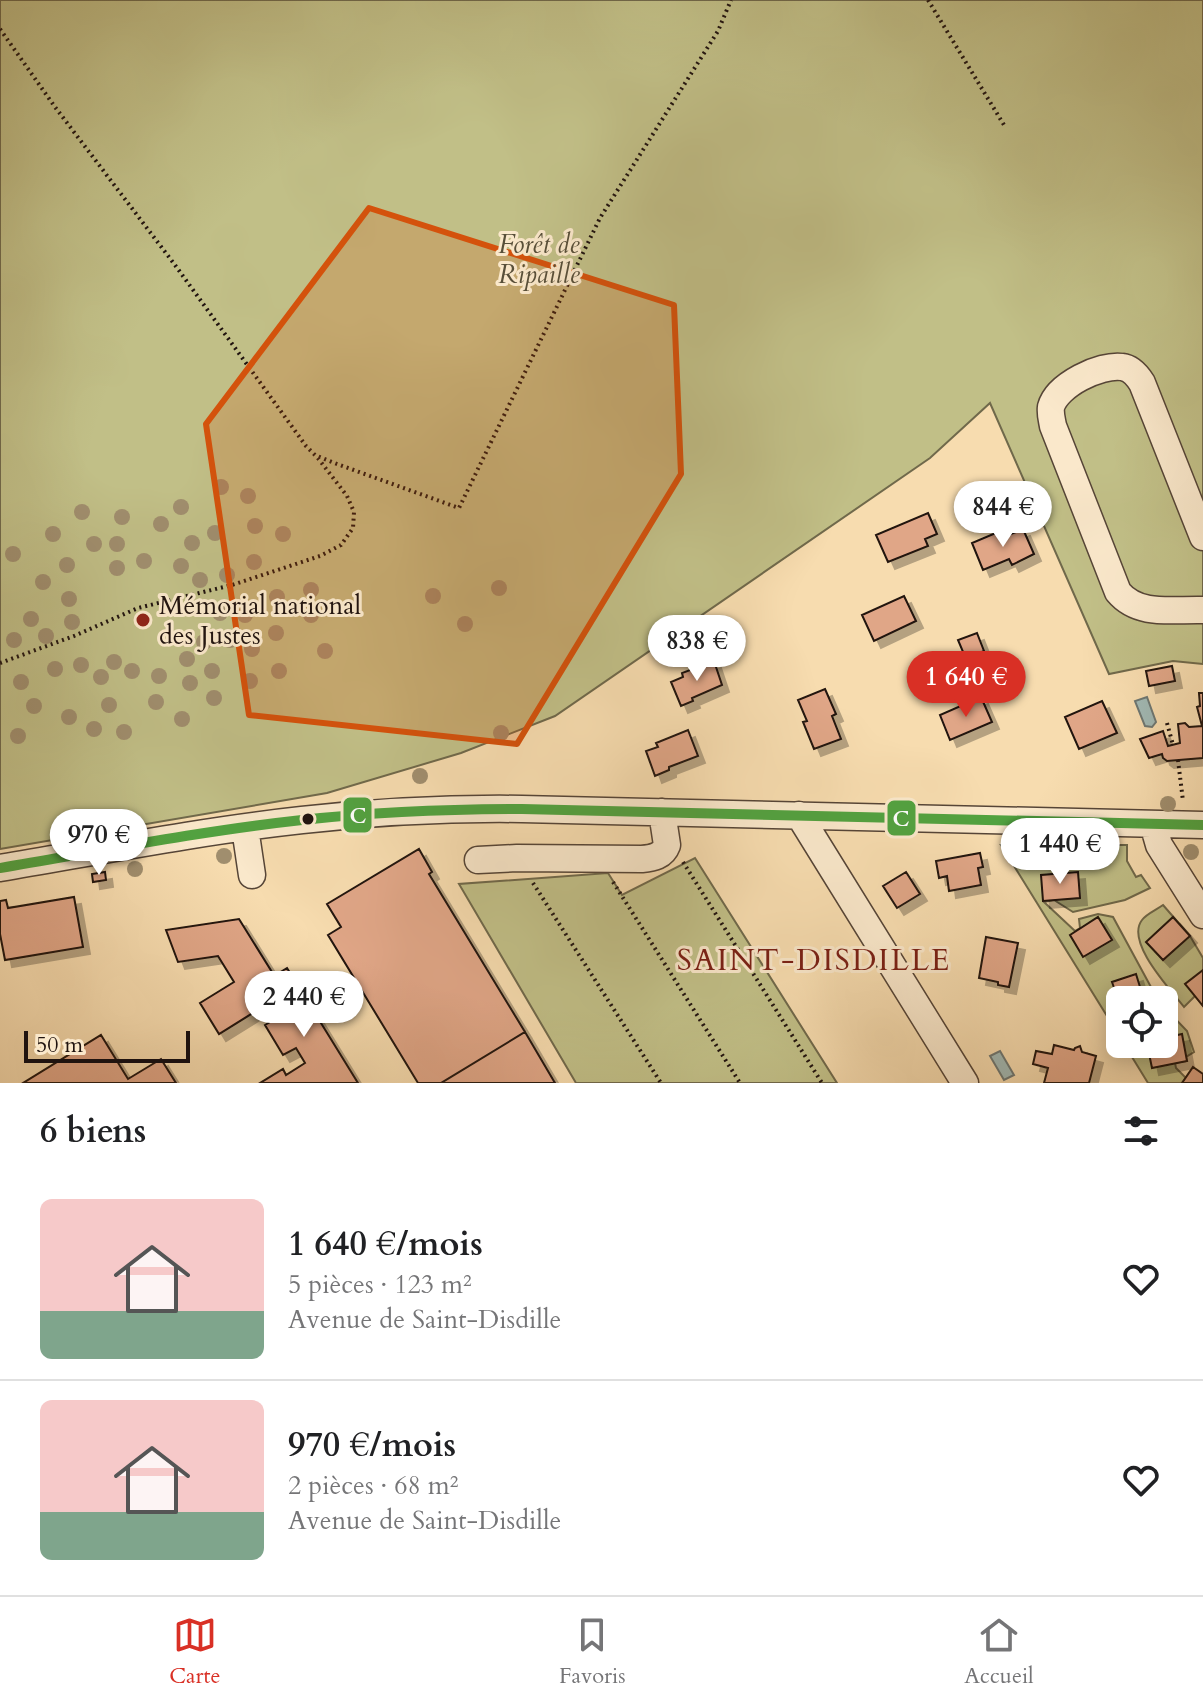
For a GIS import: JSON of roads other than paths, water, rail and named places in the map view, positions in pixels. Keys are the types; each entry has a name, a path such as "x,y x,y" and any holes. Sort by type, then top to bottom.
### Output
{"street":[{"path":"1203,537 1137,375 1121,367 1097,370 1078,379 1054,399 1051,408 1053,426 1118,592 1138,607 1203,610"},
{"path":"0,868 245,828 350,816 449,810 508,808 1194,825"},
{"path":"478,860 649,858 665,850 667,838 662,812"},
{"path":"799,815 965,1083"},
{"path":"1153,824 1159,845 1203,915"},
{"path":"245,828 252,875"}],"water":[{"path":"1147,697 1156,722 1152,727 1145,726 1135,701"},
{"path":"1000,1051 1014,1075 1004,1080 990,1056"}],"place":[{"name":"Mémorial national des Justes","path":"143,620"}],"district":[{"name":"SAINT-DISDILLE","path":"814,960"}],"park label":[{"name":"Forêt de Ripaille","path":"539,259"}]}
